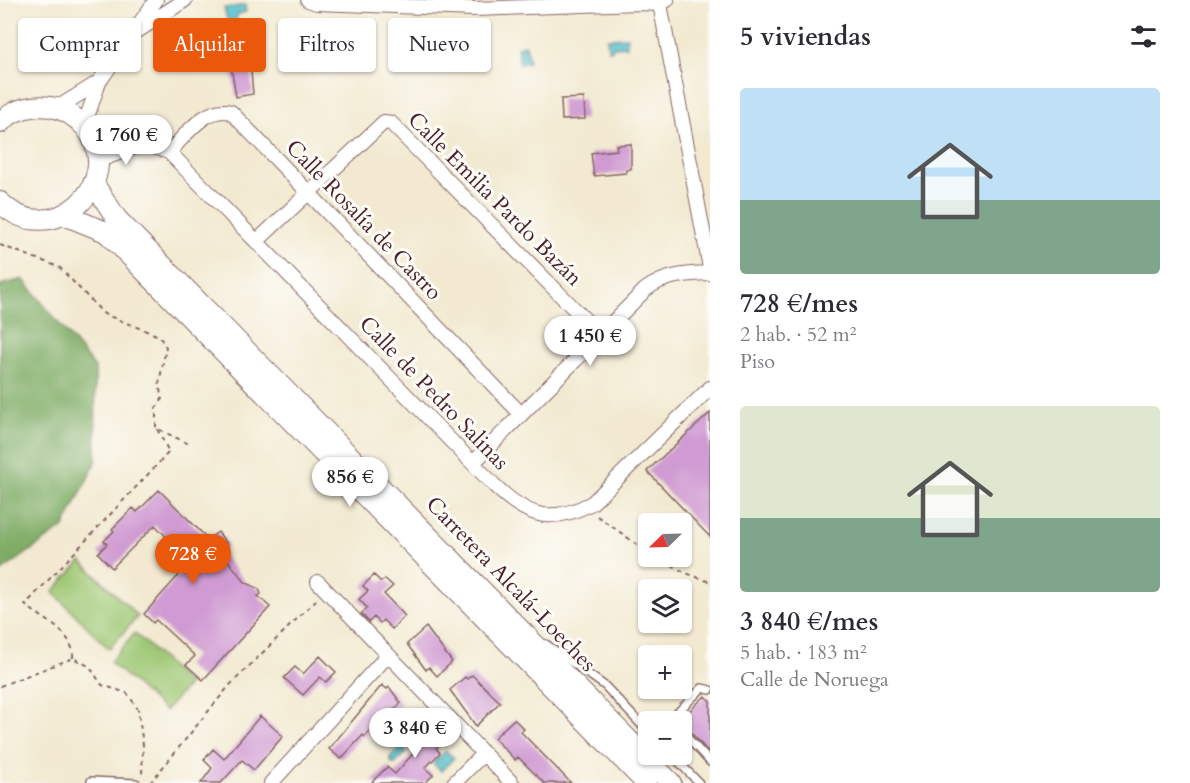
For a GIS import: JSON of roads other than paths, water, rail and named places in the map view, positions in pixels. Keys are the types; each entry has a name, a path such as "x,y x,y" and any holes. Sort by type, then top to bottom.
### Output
{"main road":[{"path":"0,202 19,216 34,220 64,215 76,207 94,184 96,152 84,126 74,117 57,108 44,106 26,108 4,114"},
{"name":"Carretera Alcalá-Loeches","path":"94,184 117,219 671,783"},
{"name":"Carretera Alcalá-Loeches","path":"64,215 106,232 646,783"}],"street":[{"path":"141,20 156,0"},
{"path":"141,28 185,0"},
{"path":"308,0 316,3 475,9 664,2 710,268"},
{"path":"84,126 99,82 106,72"},
{"path":"57,108 99,82"},
{"name":"Calle Rosalía de Castro","path":"169,152 208,114 224,110 231,112 521,414"},
{"name":"Calle Emilia Pardo Bazán","path":"308,193 384,122 390,123 600,335"},
{"name":"Calle de Pedro Salinas","path":"96,152 145,144 169,152 514,504 532,513 555,517 573,513 588,505 710,388"},
{"path":"257,242 308,193"},
{"path":"473,463 652,284 684,274 710,273"},
{"path":"322,587 512,783"},
{"path":"271,783 387,656"},
{"path":"454,783 483,754"}],"lane":[{"path":"515,622 605,686 638,721"},
{"path":"679,711 702,688 710,690"},
{"path":"692,742 710,762"},
{"path":"681,765 699,783"},
{"path":"91,781 137,783"}],"water":[{"path":"245,5 246,12 238,14 236,18 227,18 224,8"},
{"path":"627,37 627,46 613,47 612,50 608,50 607,38"},
{"path":"526,45 529,62 520,64 517,47"},
{"path":"401,746 407,752 395,764 391,762 390,757"},
{"path":"446,751 454,758 441,771 433,763"}]}
